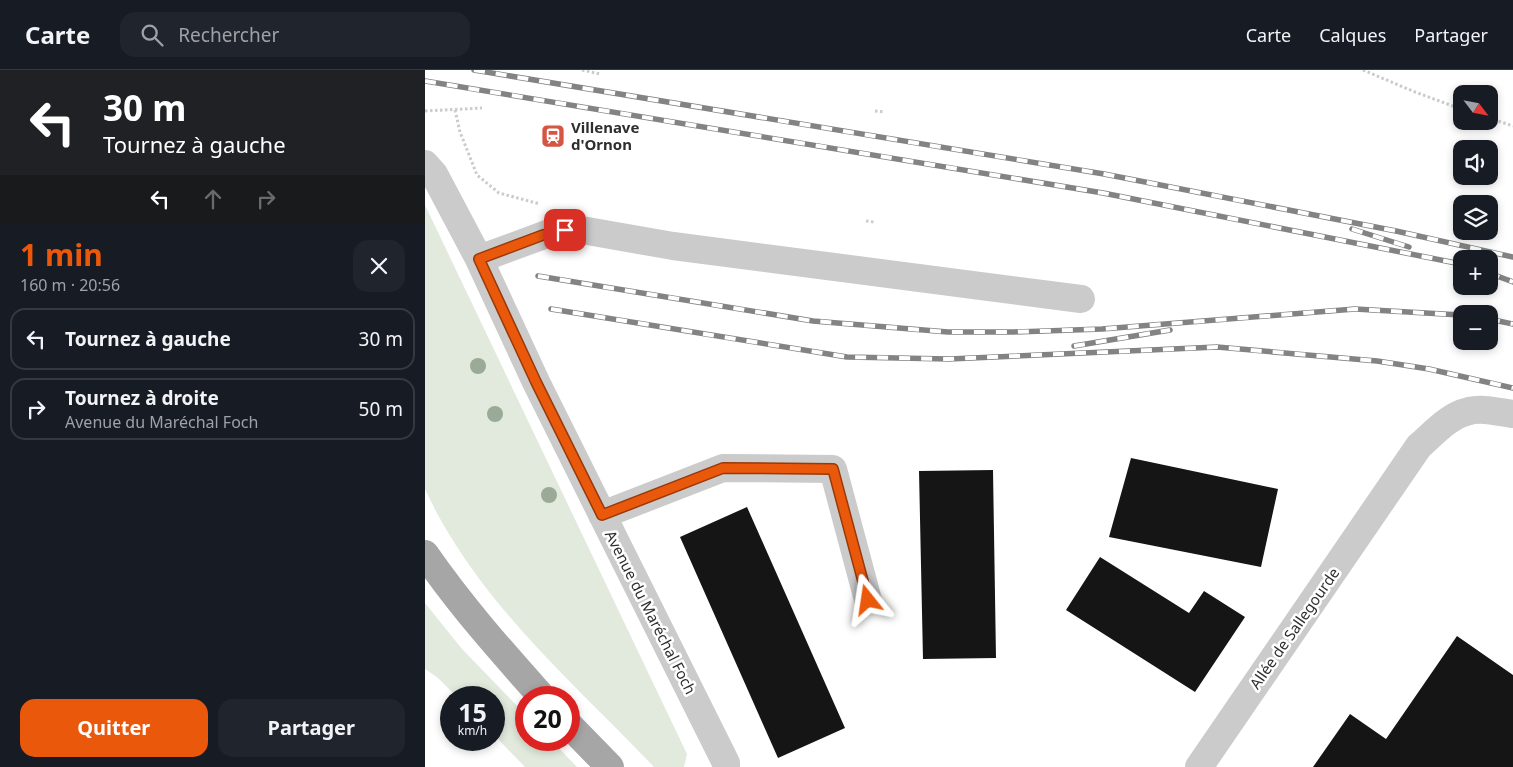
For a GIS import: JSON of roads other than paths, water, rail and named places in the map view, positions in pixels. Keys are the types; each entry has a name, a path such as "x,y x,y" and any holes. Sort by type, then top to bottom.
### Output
{"main road":[{"path":"425,554 452,593 532,686"},
{"path":"580,736 610,767"}],"street":[{"name":"Avenue du Maréchal Foch","path":"425,164 438,181 479,259 536,382 726,763 726,767"},
{"path":"479,259 555,231 576,229 673,246 1081,299"},
{"name":"Allée de Sallegourde","path":"1199,767 1419,446 1453,419 1466,412 1487,410 1513,414"},
{"path":"602,515 723,468 833,469 868,600"}],"railway":[{"path":"474,70 1104,174 1396,231 1513,257"},
{"path":"425,81 1103,193 1453,262"},
{"path":"1352,229 1409,247"},
{"path":"538,276 813,321 948,332 1102,329 1355,309 1453,315"},
{"path":"1498,276 1513,282"},
{"path":"551,309 847,357 949,359 1217,347 1377,361 1429,369 1513,388"},
{"path":"1498,321 1513,324"},
{"path":"1074,346 1170,330"}],"place":[{"name":"Villenave d'Ornon","path":"553,136"}]}
